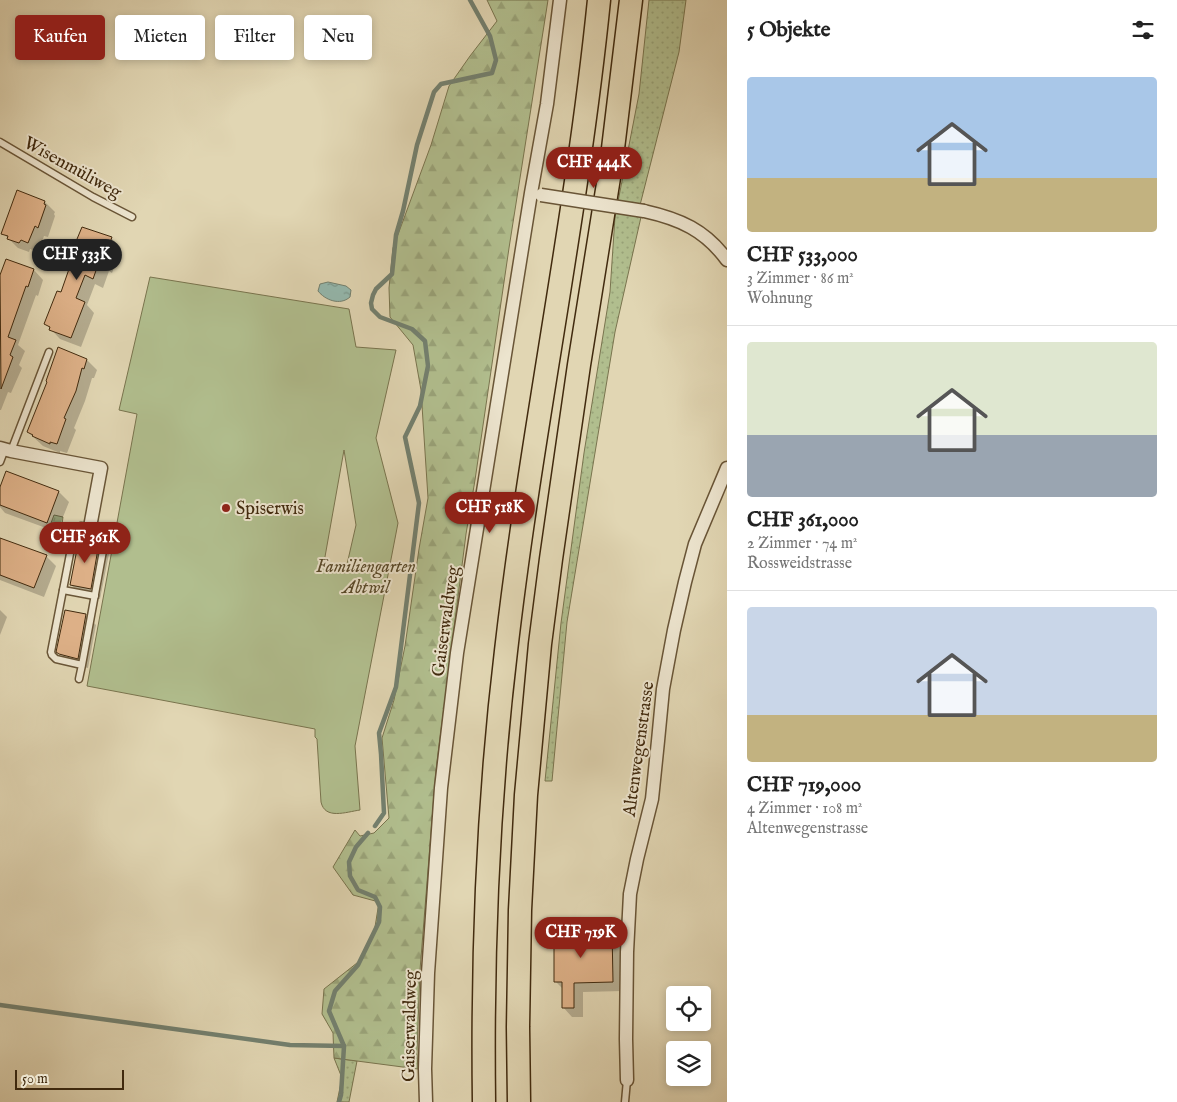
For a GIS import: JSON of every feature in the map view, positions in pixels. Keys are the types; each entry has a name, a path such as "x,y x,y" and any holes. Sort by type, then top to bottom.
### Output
{"highway":[{"path":"484,1102 486,894 491,804 506,651 521,538 586,113 599,0"},
{"path":"519,1102 520,901 526,795 539,653 579,365 611,165 630,0"}],"street":[{"name":"Gaiserwaldweg","path":"426,1102 425,1069 428,973 441,788 464,606 536,194 560,0"},
{"path":"536,194 660,214 685,223 707,238 727,260"},
{"path":"5,449 101,468 90,527"},
{"name":"Altenwegenstrasse","path":"627,1080 627,952 630,894 652,799 663,689 674,630 695,544 727,468"}],"lane":[{"name":"Wisenmüliweg","path":"0,142 93,197 132,217"},
{"path":"0,462 49,352"},
{"path":"79,679 82,665 94,596 108,529 81,526 74,533 51,652 52,656 56,659 82,665"},
{"path":"63,590 94,596"},
{"name":"Altenwegenstrasse","path":"625,1102 627,1080"}],"green space":[{"path":"487,0 548,0 466,534 436,770 420,970 418,1069 334,1058 333,1033 322,1014 324,989 362,959 375,927 379,902 353,895 333,867 355,830 360,836 374,833 389,818 382,738 394,700 405,646 428,498 421,390 413,345 390,317 389,288 393,248 431,145 449,86 497,21"},
{"path":"649,0 686,0 679,52 638,213 641,217 615,332 567,622 552,781 545,781 561,623 584,453 610,292 615,217 639,94"},
{"name":"Spiserwis","path":"150,277 349,309 356,347 396,350 376,438 398,523 355,746 360,810 337,814 323,808 315,729 87,686 137,414 119,410","holes":["344,450 356,525 345,573 323,568"]},
{"path":"54,515 63,517 61,532 63,534 59,546 52,546 44,542"},
{"path":"334,1058 357,1061 349,1102 337,1102 342,1078"}],"water":[{"path":"328,282 346,286 351,290 350,297 342,301 333,301 325,297 318,291 320,284"}],"building":[{"path":"17,190 45,201 44,204 46,205 38,228 35,226 28,243 21,240 19,243 7,239 8,236 1,234"},
{"path":"82,227 112,237 102,264 99,262 93,279 85,275 76,298 85,302 71,338 49,330 50,327 44,324 57,291 61,292 69,269 65,268"},
{"path":"6,259 34,269 8,337 16,340 10,355 13,357 1,389 0,275"},
{"path":"58,347 87,359 64,418 66,419 57,444 50,442 50,444 27,432 47,382"},
{"path":"6,471 59,491 47,523 0,505 0,487"},
{"path":"0,538 47,555 34,588 0,575"},
{"path":"79,539 99,543 91,589 70,585"},
{"path":"65,610 86,614 78,659 56,652"},
{"path":"554,926 575,926 576,930 612,930 613,982 574,983 574,1008 562,1008 562,982 554,982"}],"waterway":[{"path":"375,826 384,813 379,733 396,687 419,503 405,437 420,406 428,366 425,341 412,329 380,317 372,309 371,303 376,289 392,274 396,235 417,145 434,92 441,84 492,73 496,60 490,36 470,0"},
{"path":"339,1102 344,1046 329,1011 335,991 358,965 379,922 380,907 375,897 358,890 350,876 349,862 356,847 368,833"},
{"path":"0,1005 290,1045 344,1046"}],"place":[{"name":"Spiserwis","path":"226,508"}],"park label":[{"name":"Familiengarten Abtwil","path":"366,576"}]}
